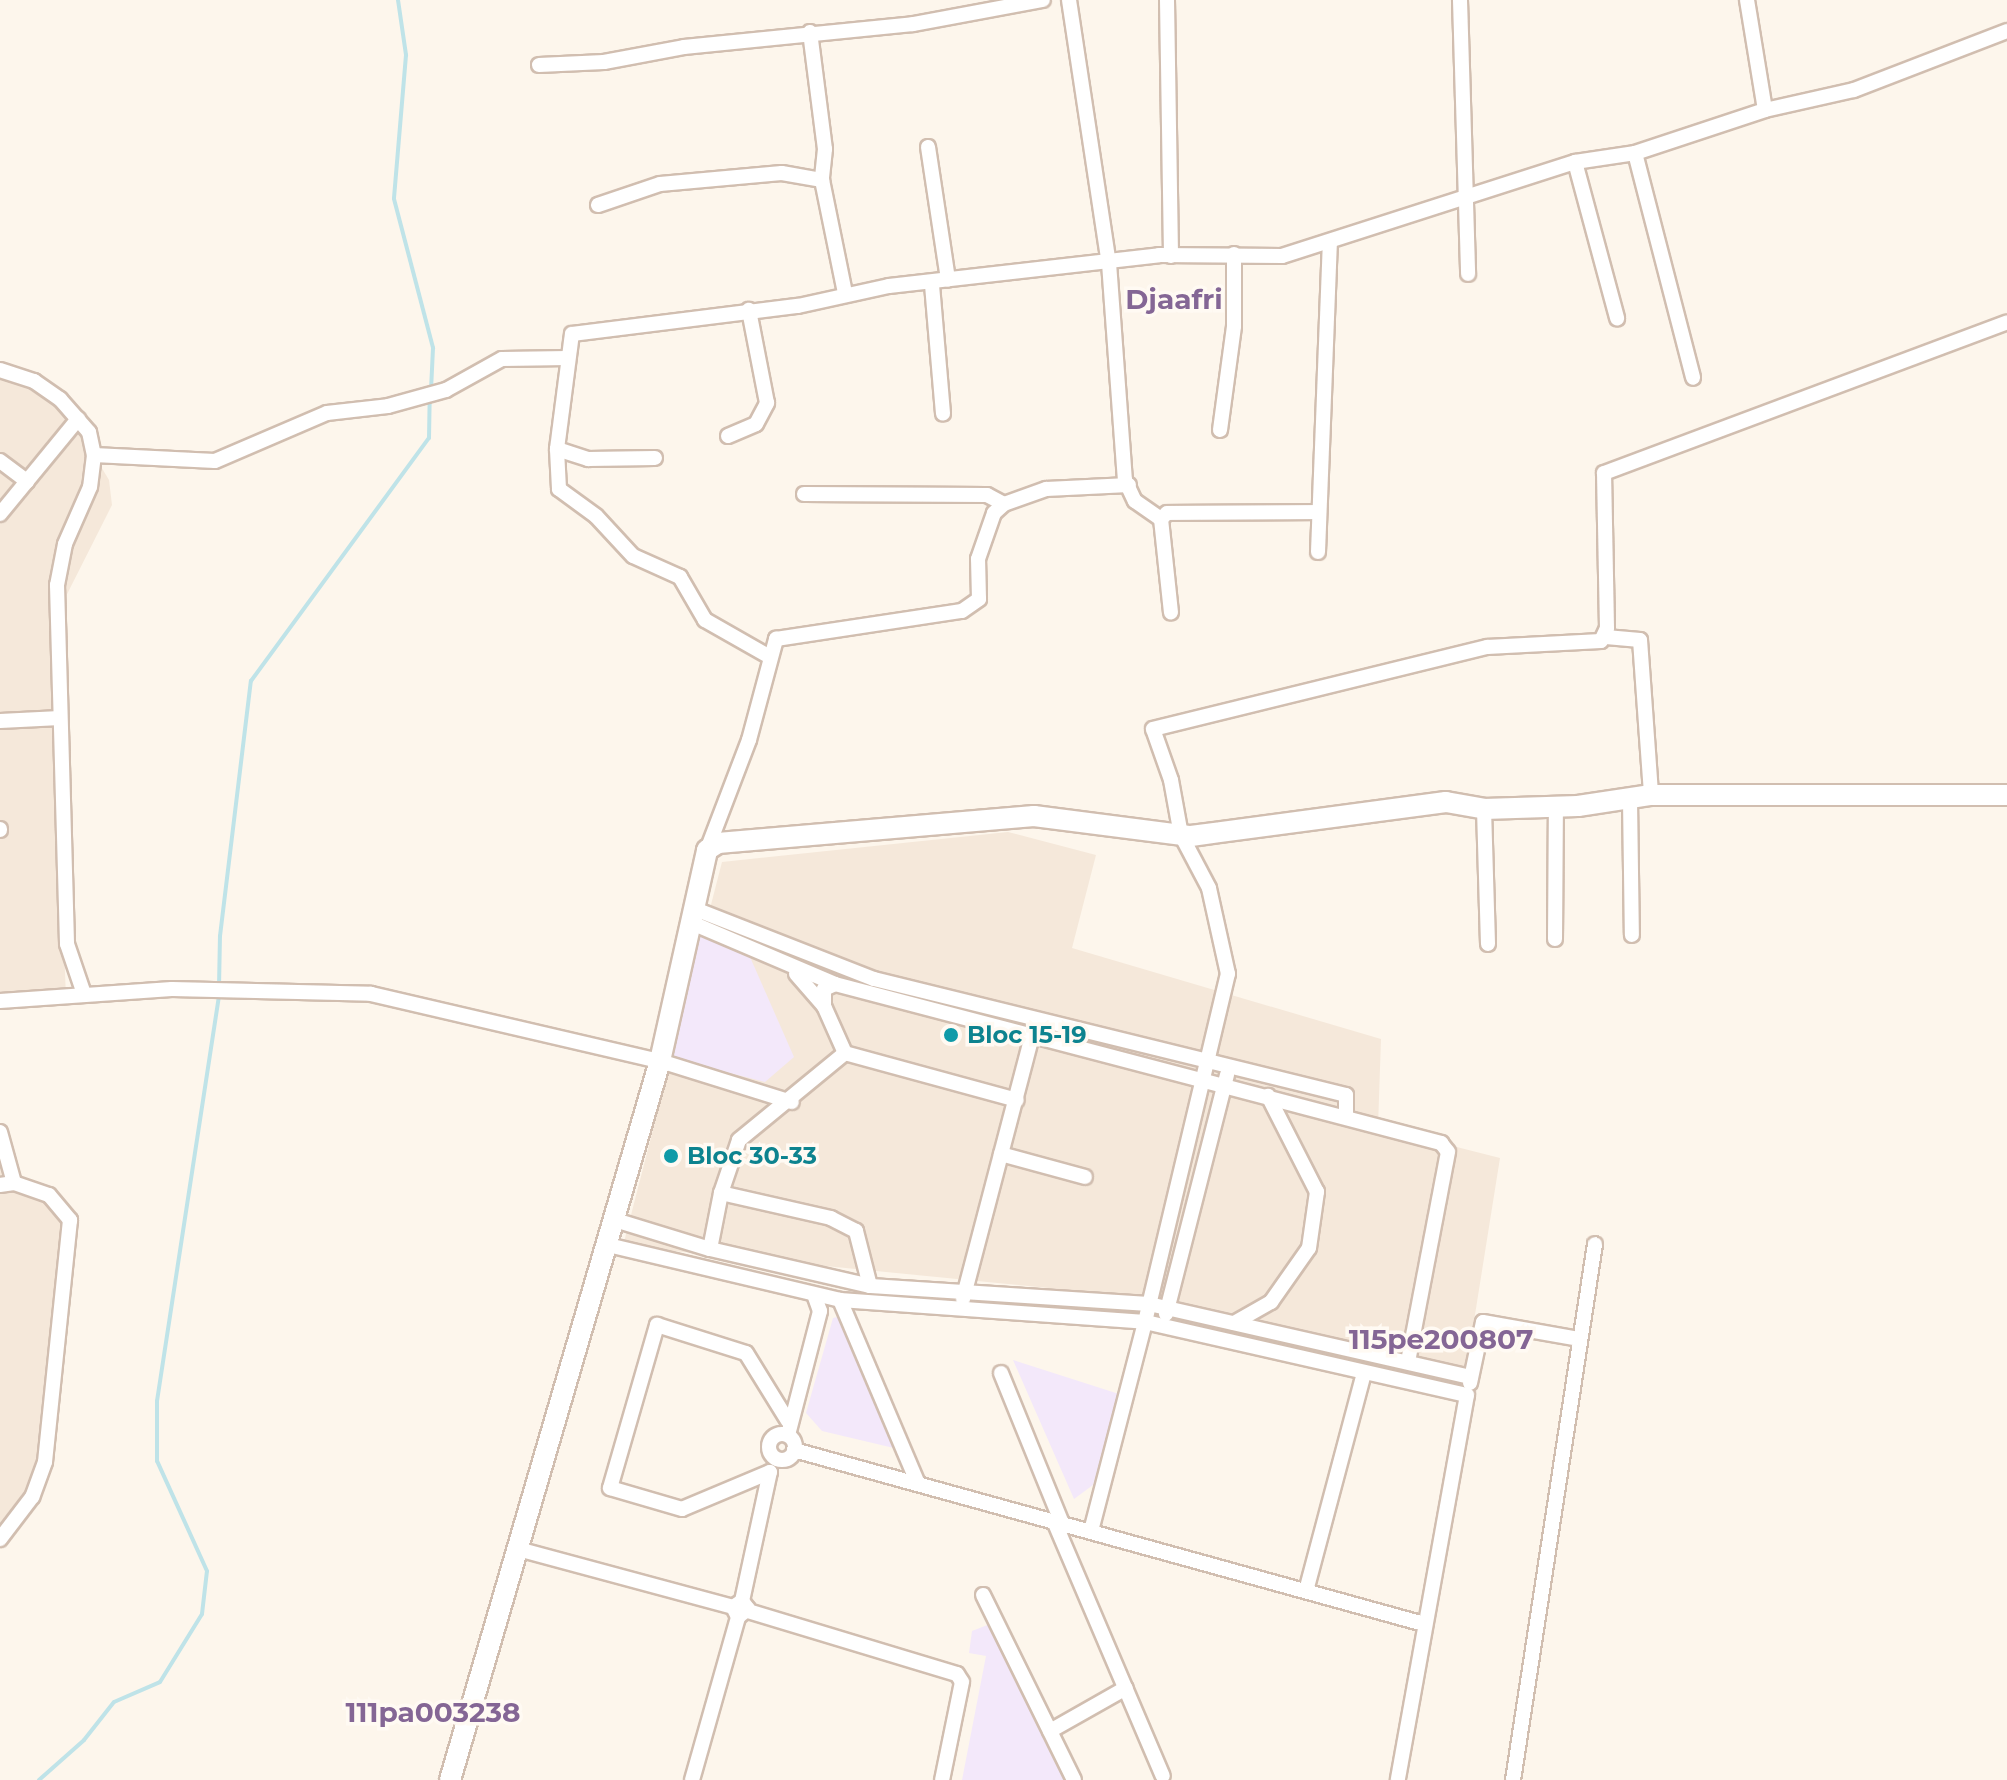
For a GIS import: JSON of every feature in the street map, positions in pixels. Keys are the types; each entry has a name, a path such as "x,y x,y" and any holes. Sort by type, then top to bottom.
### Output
{"street":[{"path":"539,65 604,62 810,32 913,24 1043,0"},
{"path":"1069,0 1109,263 1129,485 1135,501 1161,519 1171,612"},
{"path":"1167,0 1171,256"},
{"path":"1460,0 1468,274"},
{"path":"1747,0 1765,110"},
{"path":"770,657 705,620 680,577 633,556 596,516 559,489 557,449 572,334 798,306 845,293 932,285 948,280 1171,256 1282,256 1575,162 1635,153 1765,110 1854,90 2007,31"},
{"path":"810,32 825,149 822,180 845,293"},
{"path":"928,147 948,280"},
{"path":"1635,153 1693,378"},
{"path":"1575,162 1617,318"},
{"path":"598,205 660,184 782,173 822,180"},
{"path":"1318,552 1330,243"},
{"path":"1220,430 1234,326 1234,254"},
{"path":"932,285 943,414"},
{"path":"728,436 756,424 767,403 749,310"},
{"path":"1606,637 1604,473 2007,322"},
{"path":"94,455 215,461 327,413 388,406 446,390 502,359 568,358"},
{"path":"0,370 34,381 78,419 89,432 94,455 90,487 58,571 68,951 84,994"},
{"path":"0,514 78,419"},
{"path":"557,449 588,459 655,458"},
{"path":"0,461 27,481"},
{"path":"450,1780 660,1061 707,850 749,740 770,657 781,636 923,620 972,606 979,599 978,559 994,513 1004,504 1046,489 1129,485"},
{"path":"804,494 987,495 1004,504"},
{"path":"1161,519 1167,513 1319,512"},
{"path":"1091,1531 1145,1322 1228,974 1209,888 1181,835 1171,780 1154,743 1156,725 1198,720 1487,647 1606,637 1640,640 1641,797 1632,935"},
{"path":"0,721 60,718"},
{"path":"707,850 718,843 1034,816 1181,835 1446,802 1484,809 1556,807 1641,797 2007,795"},
{"path":"1555,939 1556,807"},
{"path":"1484,809 1488,944"},
{"path":"694,916 874,979 1346,1095 1346,1116"},
{"path":"694,916 806,981 824,1006 845,1053"},
{"path":"769,957 835,984 1033,1033 1441,1143 1448,1152 1408,1362"},
{"path":"824,1006 824,989 835,984"},
{"path":"0,1001 172,989 392,997 660,1061 792,1102"},
{"path":"961,1307 1033,1033"},
{"path":"845,1053 1017,1100"},
{"path":"710,1249 721,1193 739,1140 792,1102 845,1053"},
{"path":"1163,1326 1230,1065"},
{"path":"1234,1323 1271,1302 1309,1248 1316,1184 1268,1096"},
{"path":"0,1132 7,1184 49,1195 70,1220 45,1462 32,1497 0,1539"},
{"path":"1001,1154 1085,1177"},
{"path":"721,1193 831,1218 856,1231 870,1286"},
{"path":"615,1220 710,1249 870,1286 1149,1304 1471,1377"},
{"path":"1513,1780 1595,1244"},
{"path":"608,1245 815,1297 1145,1322 1467,1395"},
{"path":"692,1780 740,1609 774,1465 770,1441 788,1428 820,1311 815,1297"},
{"path":"840,1300 917,1481"},
{"path":"1398,1780 1424,1624 1483,1322 1579,1339"},
{"path":"657,1325 746,1353 788,1428 794,1450 786,1459 682,1509 610,1488 657,1325"},
{"path":"1001,1373 1058,1522 1163,1776"},
{"path":"1306,1591 1364,1373"},
{"path":"794,1450 917,1481 1424,1624"},
{"path":"518,1549 740,1609 957,1674 962,1682 942,1780"},
{"path":"983,1595 1074,1780"},
{"path":"1050,1731 1126,1688"}],"shaded area":[{"path":"0,370 34,381 89,432 94,455 109,480 112,505 51,626 66,997 0,1001"},
{"path":"1008,832 1096,855 1072,948 1381,1039 1378,1127 1500,1158 1466,1371 1159,1299 623,1246 722,862"},
{"path":"696,933 750,957 794,1057 765,1082 671,1058"},
{"path":"0,1132 14,1183 49,1195 70,1220 45,1462 0,1539"},
{"path":"842,1316 898,1449 822,1431 806,1413 833,1318"},
{"path":"1013,1360 1119,1394 1093,1485 1074,1499"},
{"path":"990,1624 1067,1780 962,1780 986,1656 969,1653 972,1631"}],"waterway":[{"path":"398,0 406,55 394,199 433,348 431,391"},
{"path":"219,987 220,936 251,681 429,438 430,399"},
{"path":"39,1780 84,1740 114,1702 160,1682 202,1614 207,1571 157,1461 157,1401 219,995"}],"place":[{"name":"Bloc 15-19","path":"951,1035"},
{"name":"Bloc 30-33","path":"671,1156"}],"district":[{"name":"Djaafri","path":"1174,299"},
{"name":"115pe200807","path":"1441,1339"},
{"name":"111pa003238","path":"433,1712"}]}
